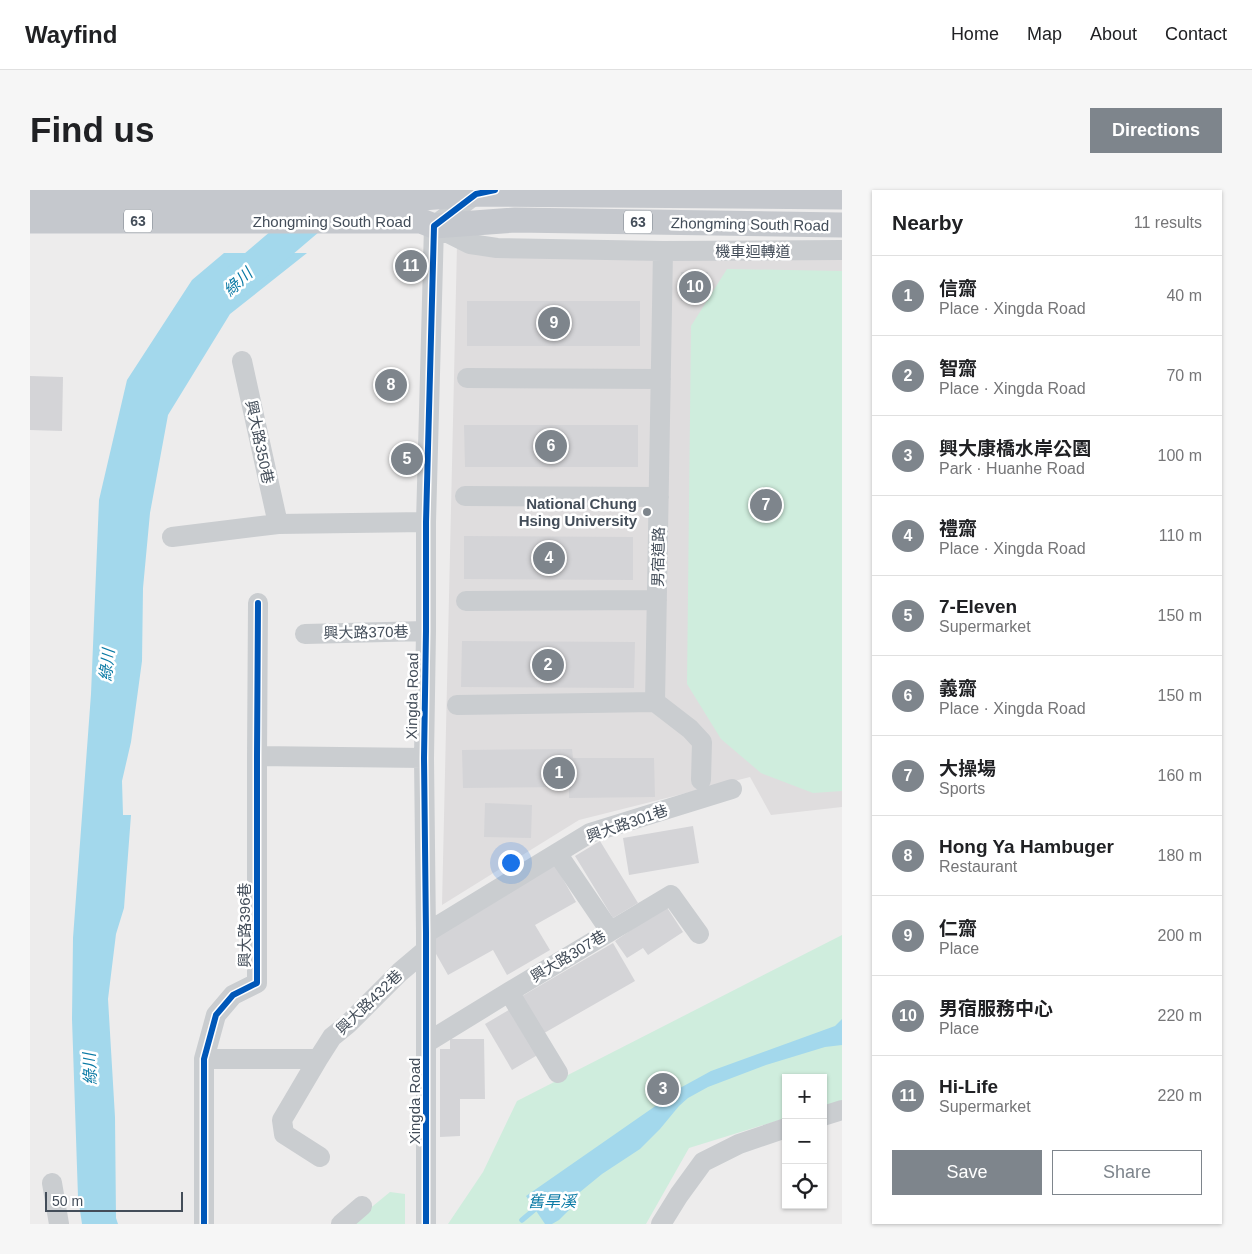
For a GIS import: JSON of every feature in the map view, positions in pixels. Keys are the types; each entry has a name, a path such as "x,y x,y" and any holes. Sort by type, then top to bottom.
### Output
{"main road":[{"name":"Zhongming South Road","path":"426,215 482,191 842,197"},
{"name":"Zhongming South Road","path":"30,197 318,202 426,215 515,220 842,225"},
{"name":"Zhongming South Road","path":"30,221 246,220 318,202"},
{"path":"426,215 583,236 842,237"}],"street":[{"name":"機車迴轉道","path":"426,215 470,244 497,248 663,251 842,250"},
{"name":"Xingda Road","path":"426,215 426,631 424,758 426,1224"},
{"name":"男宿道路","path":"655,702 663,251"},
{"name":"興大路350巷","path":"242,361 278,524"},
{"path":"467,378 662,379"},
{"path":"465,496 659,497"},
{"path":"172,537 278,524 426,522"},
{"path":"466,601 657,600"},
{"name":"興大路396巷","path":"204,1224 204,1059 216,1015 233,995 257,983 258,604"},
{"name":"興大路370巷","path":"305,634 426,631"},
{"path":"457,705 655,702 690,729 702,742 701,780"},
{"path":"257,756 424,758"},
{"name":"興大路301巷","path":"426,942 557,853 590,833 732,789"},
{"path":"557,853 610,931"},
{"name":"興大路307巷","path":"426,1043 671,895 699,934"},
{"name":"興大路432巷","path":"320,1157 284,1134 282,1120 332,1037 348,1024 400,972 426,942"},
{"path":"509,992 558,1073"},
{"path":"204,1059 318,1059"},
{"path":"827,1115 842,1110"},
{"path":"661,1224 703,1162 739,1144 782,1129"},
{"path":"52,1183 58,1224"},
{"path":"341,1224 362,1206"}],"shaded area":[{"name":"National Chung Hsing University","path":"457,245 842,246 842,807 771,815 750,777 579,820 442,905"}],"green space":[{"path":"727,269 842,271 842,791 813,793 761,773 721,739 687,684 691,326"},
{"path":"842,935 842,1101 827,1105 827,1074 782,1074 782,1119 689,1148 646,1224 448,1224 483,1172 517,1101"},
{"path":"390,1192 405,1194 405,1224 351,1224"}],"water":[{"path":"224,253 307,253 230,314 168,415 150,513 143,588 142,661 131,742 122,781 123,815 131,815 124,908 116,934 108,999 115,1117 116,1218 118,1224 82,1224 78,1197 72,1019 73,938 91,694 99,500 127,380 192,280"},
{"name":"舊旱溪","path":"842,1019 842,1045 825,1047 766,1065 708,1087 688,1098 640,1149 602,1174 580,1192 571,1208 552,1224 545,1224 526,1196 680,1088 711,1071 835,1026"}],"building":[{"path":"681,272 708,272 708,301 681,301"},
{"path":"467,301 640,301 640,346 467,346"},
{"path":"30,376 63,377 62,431 30,430"},
{"path":"464,425 638,425 638,467 465,467"},
{"path":"464,536 633,537 633,580 464,579"},
{"path":"462,641 635,642 634,688 461,687"},
{"path":"572,749 573,758 654,758 655,797 569,798 569,787 463,788 462,750"},
{"path":"485,803 532,805 531,838 484,837"},
{"path":"693,826 699,863 629,875 623,838"},
{"path":"600,841 638,903 613,918 575,856"},
{"path":"555,865 576,902 535,925 550,950 507,975 493,950 448,975 427,938"},
{"path":"666,906 683,932 648,955 643,948 627,958 615,941"},
{"path":"613,943 635,981 539,1036 517,999"},
{"path":"514,1007 541,1053 512,1070 485,1024"},
{"path":"450,1039 484,1039 485,1099 460,1099 460,1136 440,1137 440,1049 450,1049"}],"waterway":[{"name":"綠川","path":"237,281 327,204"},
{"name":"舊旱溪","path":"522,1220 541,1204"}],"cycle path":[{"path":"426,1224 424,758 426,522 434,226 476,194 495,190"},
{"path":"204,1224 204,1059 216,1015 233,995 257,983 258,603"}],"place":[{"name":"Hi-Life","path":"411,266"},
{"name":"男宿服務中心","path":"695,287"},
{"name":"仁齋","path":"554,323"},
{"name":"Hong Ya Hambuger","path":"391,385"},
{"name":"義齋","path":"551,446"},
{"name":"7-Eleven","path":"407,459"},
{"name":"大操場","path":"766,505"},
{"name":"National Chung Hsing University","path":"647,512"},
{"name":"禮齋","path":"549,558"},
{"name":"智齋","path":"548,665"},
{"name":"信齋","path":"559,773"},
{"name":"興大康橋水岸公園","path":"663,1089"}]}
